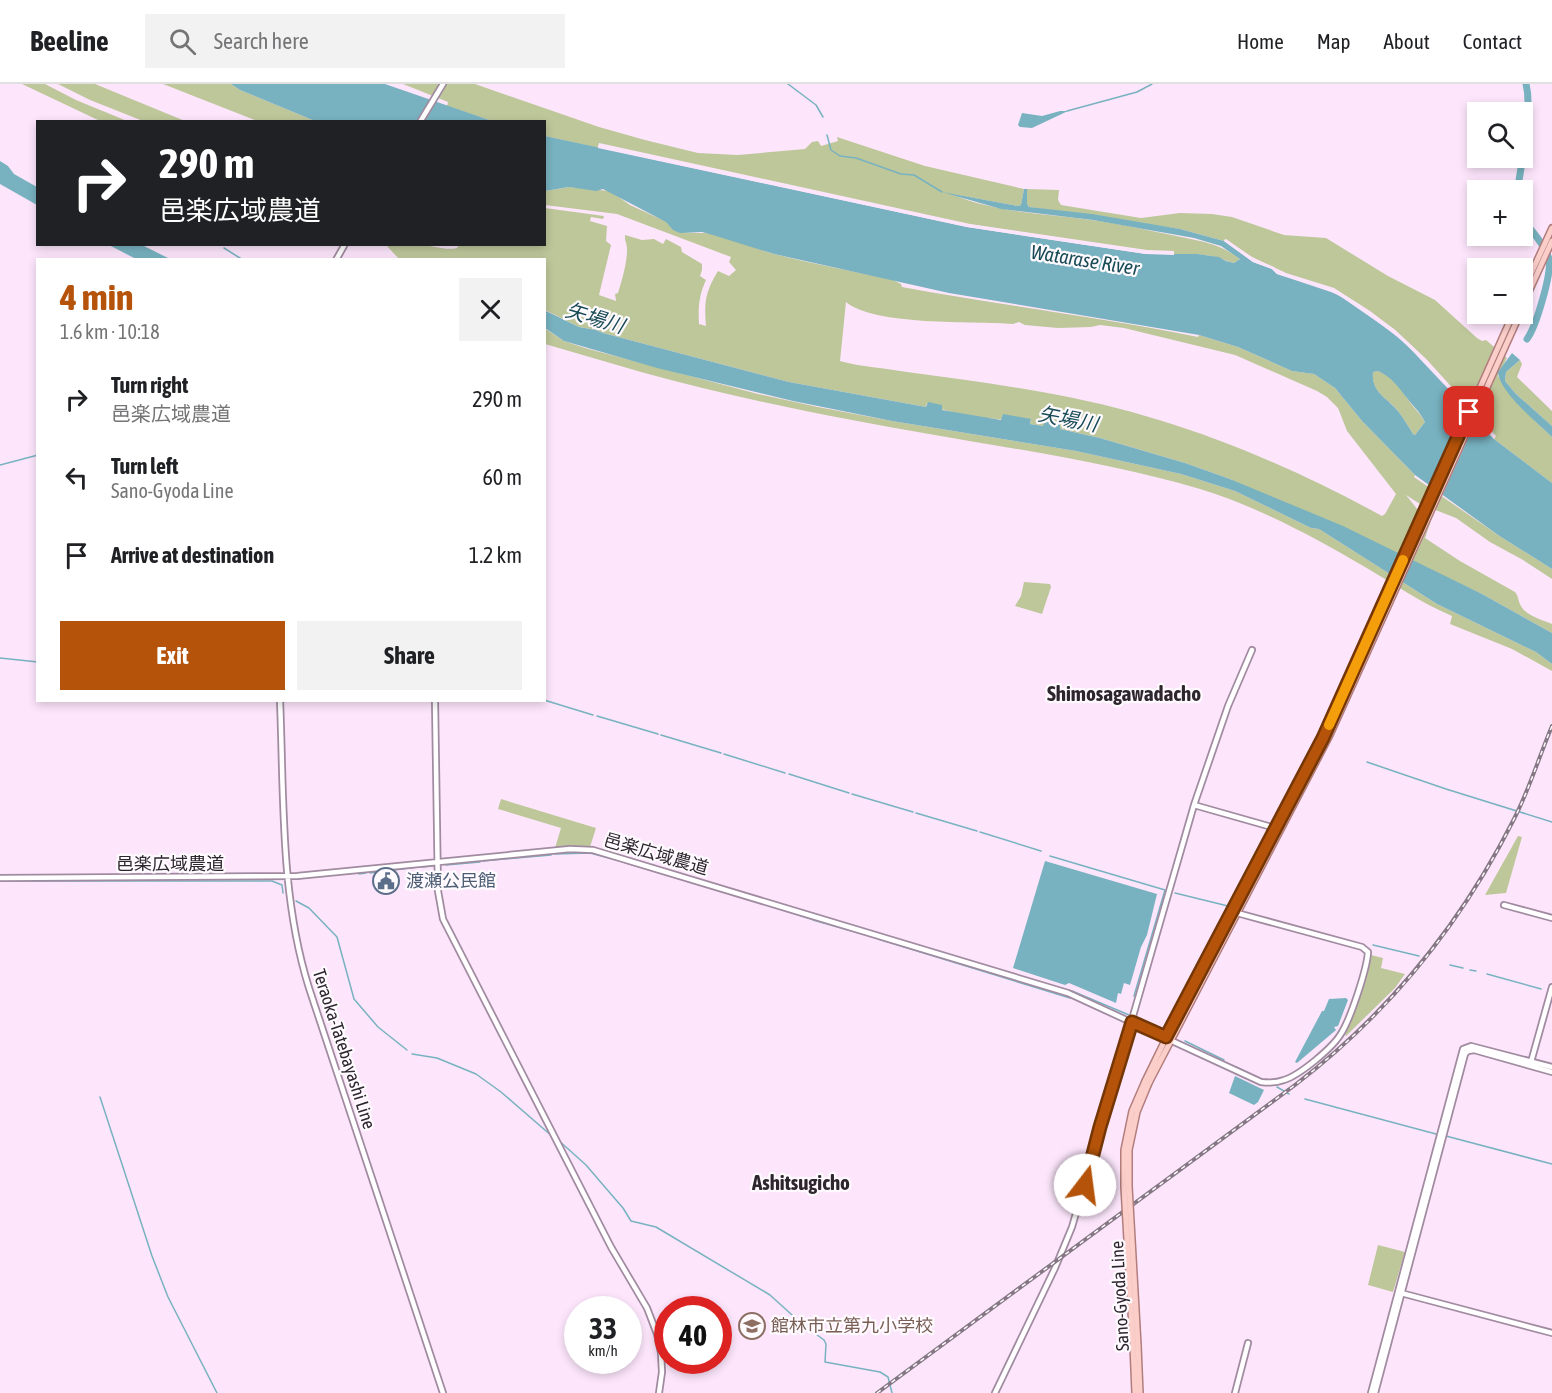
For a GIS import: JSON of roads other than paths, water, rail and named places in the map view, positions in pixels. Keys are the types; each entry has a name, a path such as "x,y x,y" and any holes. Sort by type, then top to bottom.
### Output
{"main road":[{"path":"1533,283 1550,240 1552,228"},
{"path":"1533,268 1550,240"},
{"name":"Sano-Gyoda Line","path":"1504,342 1510,324"},
{"name":"Sano-Gyoda Line","path":"1169,1039 1329,737 1367,647 1504,342 1514,324"},
{"name":"Sano-Gyoda Line","path":"1140,1393 1124,1187 1124,1150 1132,1111 1352,681"},
{"name":"Sano-Gyoda Line","path":"1135,1345 1135,1393"}],"street":[{"path":"421,120 443,84"},
{"path":"995,1393 1072,1227 1194,805 1228,706 1252,650"},
{"name":"Teraoka-Tatebayashi Line","path":"280,702 288,876 295,935 308,985 443,1393"},
{"path":"435,702 437,862 440,905 451,936 611,1247 651,1315 661,1353 662,1372 659,1393"},
{"path":"1194,805 1275,828"},
{"name":"邑楽広域農道","path":"0,878 288,876 570,849 601,851 1068,993 1261,1082 1286,1080 1320,1054 1342,1032 1363,978 1367,950 1237,913"},
{"path":"1504,905 1552,918"},
{"path":"1530,1064 1552,987"},
{"path":"1373,1393 1463,1048 1471,1046 1552,1072"},
{"path":"1530,1064 1552,1067"},
{"path":"1400,1293 1552,1333"},
{"path":"1235,1393 1248,1343"}],"water":[{"path":"231,84 385,84 489,120 313,120 240,90"},
{"path":"1068,111 1032,128 1018,125 1022,113 1042,116"},
{"name":"Watarase River","path":"546,136 967,227 1146,254 1197,254 1219,257 1234,263 1240,259 1221,246 1194,238 1093,220 1001,209 942,192 1018,206 1021,205 1024,189 1027,189 1029,207 1092,214 1180,229 1224,241 1253,262 1272,269 1277,274 1337,294 1392,332 1426,363 1494,439 1552,483 1552,569 1498,535 1415,475 1362,421 1335,388 1314,374 1292,371 1238,347 1199,335 949,293 774,254 702,232 680,233 673,230 666,222 603,189 596,191 569,187 546,191","holes":["1378,371 1391,379 1425,422 1415,435 1397,410 1380,394 1374,385 1373,372"]},
{"path":"0,161 14,174 36,186 36,204 0,184"},
{"path":"111,246 144,246 168,258 134,258"},
{"path":"546,311 579,327 789,382 926,407 928,402 942,405 942,410 1001,420 1003,414 1031,419 1030,424 1043,426 1045,421 1060,424 1060,429 1100,438 1185,463 1230,479 1343,526 1482,594 1552,633 1552,664 1536,652 1437,604 1319,529 1311,528 1235,491 1181,474 1076,451 892,421 793,401 657,368 564,341 546,329"},
{"path":"1512,353 1520,360 1506,372 1505,381 1552,426 1552,437 1512,398 1500,380 1498,372"},
{"path":"1045,861 1157,894 1147,935 1141,947 1130,985 1124,983 1121,994 1118,993 1116,1003 1069,983 1065,985 1013,968"},
{"path":"1346,998 1348,1000 1338,1026 1334,1027 1336,1030 1297,1063 1295,1062 1329,999"},
{"path":"1235,1076 1264,1090 1258,1102 1254,1105 1229,1093"}],"waterway":[{"path":"788,84 816,105 823,117"},
{"path":"1067,111 1137,92 1152,84"},
{"path":"1519,180 1528,107 1526,84"},
{"path":"827,135 831,150 840,156 856,158 901,174 914,175 942,192"},
{"path":"1527,339 1543,300 1549,266 1545,249 1533,232"},
{"path":"224,248 240,258"},
{"path":"0,465 36,456"},
{"path":"0,658 36,662"},
{"path":"546,701 593,715"},
{"path":"597,716 658,734"},
{"path":"661,735 721,753"},
{"path":"724,754 785,773"},
{"path":"1367,762 1552,822"},
{"path":"789,774 849,793"},
{"path":"852,794 913,812"},
{"path":"916,813 977,831"},
{"path":"980,832 1041,851"},
{"path":"555,854 590,853 620,861"},
{"path":"483,861 551,855"},
{"path":"1050,856 1165,890 1134,996"},
{"path":"446,865 480,862"},
{"path":"623,862 683,880"},
{"path":"422,867 432,866"},
{"path":"370,873 418,867"},
{"path":"359,874 366,873"},
{"path":"0,881 272,881 282,885 283,893"},
{"path":"686,881 747,899"},
{"path":"1175,893 1232,907"},
{"path":"750,900 811,919"},
{"path":"296,901 309,908 337,937 354,999 378,1027 407,1050"},
{"path":"813,920 873,937"},
{"path":"878,939 1070,998"},
{"path":"1373,945 1419,956"},
{"path":"1450,965 1463,968"},
{"path":"1470,970 1476,971"},
{"path":"1487,974 1541,989"},
{"path":"1072,991 1129,1015"},
{"path":"1137,1017 1163,1030"},
{"path":"1185,1041 1224,1060"},
{"path":"412,1054 437,1058 476,1074 501,1092 553,1137"},
{"path":"1236,1067 1259,1078"},
{"path":"1277,1087 1289,1094"},
{"path":"100,1097 152,1256 168,1297 217,1393"},
{"path":"1305,1099 1436,1134"},
{"path":"1446,1136 1552,1164"},
{"path":"557,1139 586,1165 623,1208 631,1221 656,1227 770,1295 824,1340 826,1344 825,1362 880,1372 888,1377 892,1393"}],"railway":[{"path":"877,1393 1295,1085 1361,1028 1420,965 1470,896 1519,808 1552,726"}],"place":[{"name":"渡瀬公民館","path":"386,881"},
{"name":"館林市立第九小学校","path":"752,1326"}],"district":[{"name":"Shimosagawadacho","path":"1124,694"},
{"name":"Ashitsugicho","path":"801,1183"}],"water label":[{"name":"矢場川","path":"595,318"},
{"name":"矢場川","path":"1068,419"}]}
